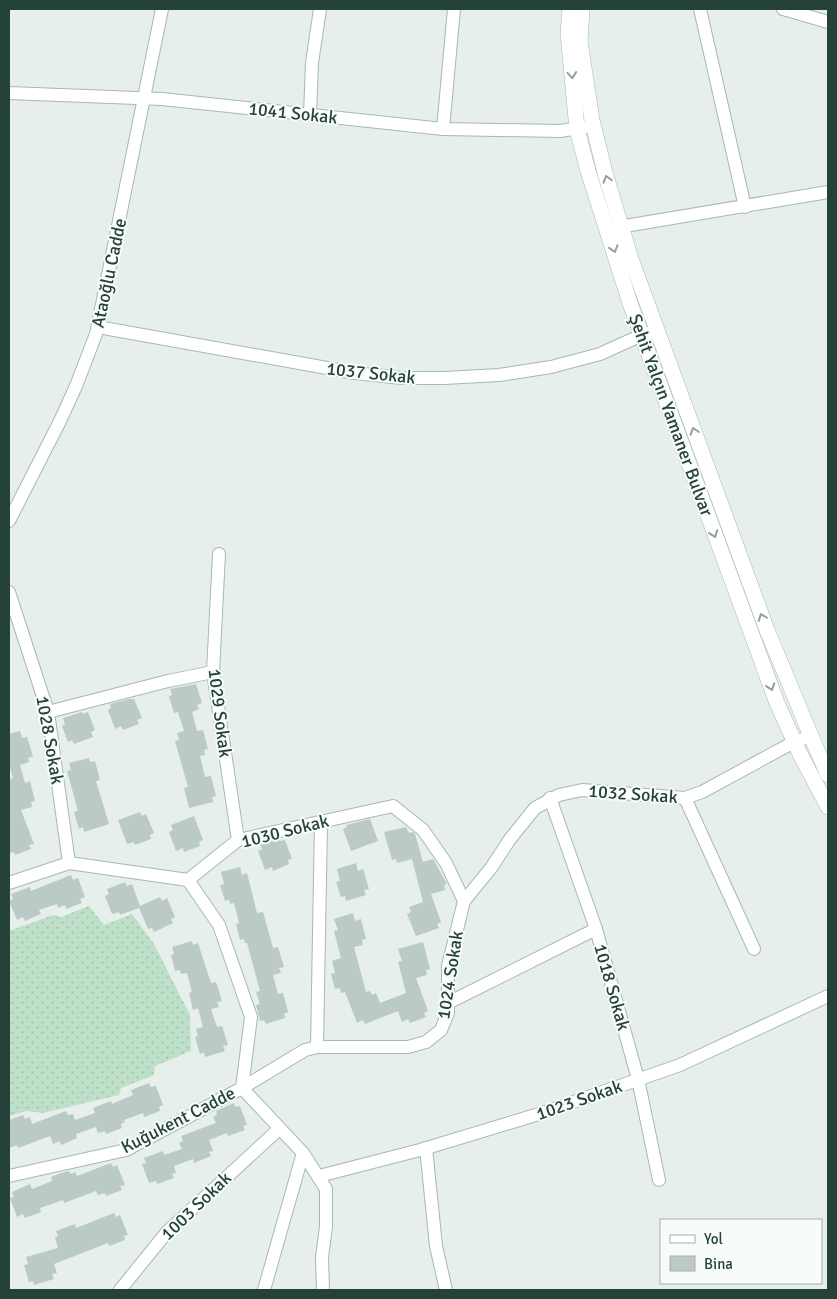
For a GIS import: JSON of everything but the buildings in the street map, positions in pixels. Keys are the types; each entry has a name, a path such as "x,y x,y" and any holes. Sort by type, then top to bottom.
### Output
{"street":[{"name":"Ataoğlu Cadde","path":"9,521 76,386 98,327 162,9"},
{"path":"310,114 312,63 320,9"},
{"path":"443,130 454,9"},
{"path":"700,9 744,207"},
{"path":"782,9 828,22"},
{"path":"580,10 580,42 614,228 828,192"},
{"name":"Şehit Yalçın Yamaner Bulvar","path":"580,10 568,33 577,129 588,172 614,228 631,306 649,333 773,694 794,742 823,770 828,807"},
{"name":"1041 Sokak","path":"9,93 145,98 310,114 443,130 560,131 594,125"},
{"name":"1037 Sokak","path":"98,327 355,374 402,378 499,375 551,366 600,354 649,333"},
{"path":"649,333 691,420 746,576 823,770"},
{"name":"1029 Sokak","path":"219,554 213,672 238,840"},
{"name":"1028 Sokak","path":"9,592 48,712 69,863"},
{"path":"48,712 168,681 213,672"},
{"name":"1032 Sokak","path":"550,798 582,790 684,798 702,792 794,742 810,736"},
{"name":"1024 Sokak","path":"242,1088 305,1050 317,1047 339,1046 408,1047 426,1042 440,1030 448,1013 448,966 464,901 491,868 510,839 536,808 550,798"},
{"name":"1018 Sokak","path":"550,798 596,929 638,1079 659,1180"},
{"path":"684,798 754,949"},
{"name":"1030 Sokak","path":"188,880 238,840 393,806 423,830 446,863 464,901"},
{"path":"317,1047 321,822"},
{"path":"9,883 69,863 188,880"},
{"name":"Kuğukent Cadde","path":"9,1176 126,1150 242,1088 251,1017 219,926 188,880"},
{"path":"448,1003 596,929"},
{"name":"1023 Sokak","path":"319,1176 426,1148 539,1114 680,1065 828,996"},
{"path":"242,1088 303,1153 326,1189 326,1227 322,1257 323,1290"},
{"name":"1003 Sokak","path":"120,1290 167,1232 279,1129"},
{"path":"426,1148 436,1246 446,1290"},
{"path":"264,1290 303,1153"}],"green space":[{"path":"89,906 104,925 132,914 154,944 190,1015 191,1051 155,1066 154,1075 121,1088 119,1095 43,1113 26,1111 9,1116 9,931 53,915 61,917"}]}
